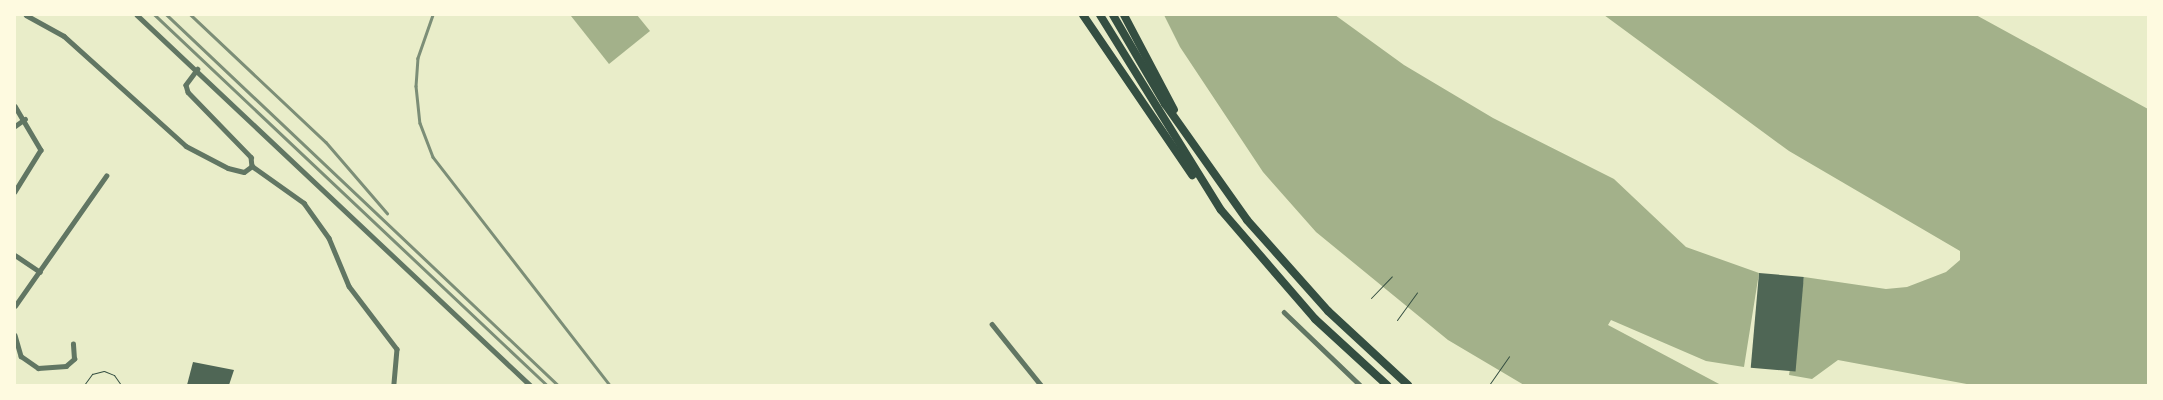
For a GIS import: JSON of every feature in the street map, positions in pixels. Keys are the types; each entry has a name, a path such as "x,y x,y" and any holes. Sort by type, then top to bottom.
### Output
{"highway":[{"path":"1083,15 1180,162 1204,187 1298,301 1387,385"},
{"path":"1100,15 1204,187"},
{"path":"1113,15 1185,132 1279,258 1338,322 1408,385"},
{"path":"1124,15 1185,132"}],"street":[{"path":"26,15 64,36 186,146 228,168 244,172 252,166"},
{"path":"137,15 198,69 530,385"},
{"path":"198,69 186,85 188,92 251,158 252,166 304,203 329,238 349,286 396,349 394,385"},
{"path":"15,106 41,150 17,184 15,192"},
{"path":"15,126 25,120"},
{"path":"15,306 106,176"},
{"path":"15,254 40,272"},
{"path":"1284,312 1360,385"},
{"path":"992,324 1041,385"},
{"path":"15,335 21,356 38,368 66,366 74,359 74,344"}],"path":[{"path":"1371,298 1392,276"},
{"path":"1397,320 1417,292"},
{"path":"1489,385 1509,356"},
{"path":"84,385 92,374 104,371 114,375 121,385"}],"shaded area":[{"path":"637,15 650,31 609,64 571,16"},
{"path":"1164,15 1335,15 1404,65 1493,118 1614,179 1686,247 1759,273 1744,367 1706,361 1611,320 1608,325 1721,385 1524,385 1448,340 1316,232 1263,172 1180,47"},
{"path":"1604,15 1976,15 2148,109 2148,385 1972,385 1838,360 1812,379 1789,375 1804,277 1886,289 1907,287 1946,272 1960,260 1960,251 1789,151"}],"building":[{"path":"1759,273 1804,277 1796,372 1751,368"},
{"path":"193,362 234,370 229,385 187,385"}],"railway":[{"path":"155,15 547,385"},
{"path":"167,15 558,385"},
{"path":"191,15 326,142 387,213"},
{"path":"433,15 418,58 416,86 420,123 433,157 610,385"}]}
